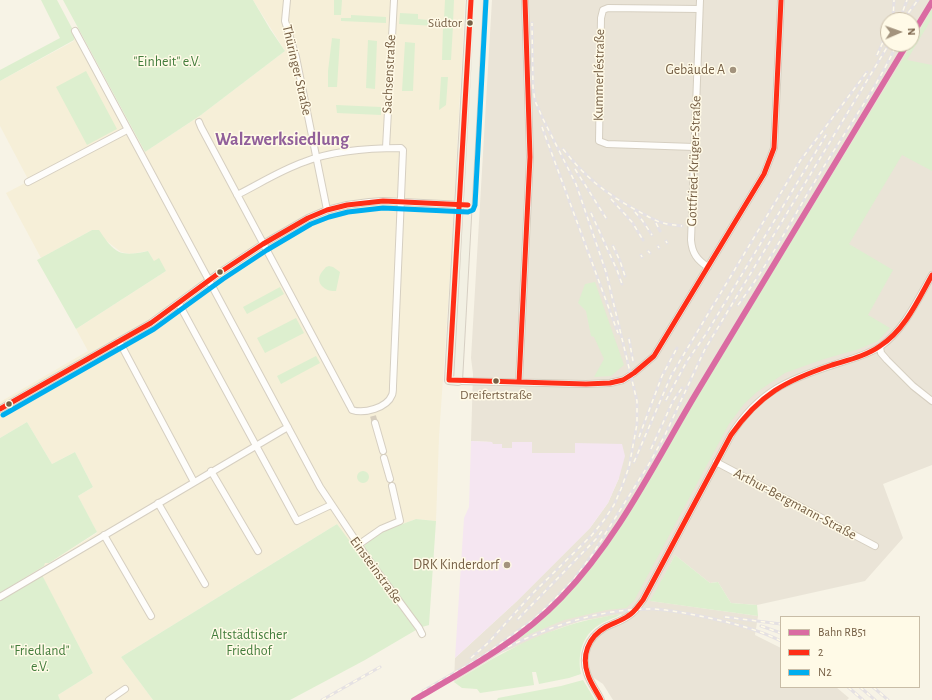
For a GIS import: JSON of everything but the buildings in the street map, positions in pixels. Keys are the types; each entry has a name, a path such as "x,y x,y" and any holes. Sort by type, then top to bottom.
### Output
{"main road":[{"path":"464,205 471,0"},
{"path":"453,380 479,0"}],"street":[{"name":"Thüringer Straße","path":"287,0 286,21 296,57 327,210"},
{"name":"Sachsenstraße","path":"386,148 394,0"},
{"path":"519,382 529,175 525,0"},
{"name":"Gottfried-Krüger-Straße","path":"700,0 694,147 692,246 696,257 708,267"},
{"path":"453,380 597,384 623,380 640,369 654,356 764,174 774,148 781,0"},
{"name":"Kummerléstraße","path":"694,147 607,144 599,141 601,18 603,10 608,8 699,9"},
{"name":"Einsteinstraße","path":"76,31 331,505 358,545 420,628 422,634"},
{"path":"199,122 350,406 355,411 371,409 387,403 392,396 404,152 401,148 354,150 317,158 287,169 238,195"},
{"path":"28,182 128,130"},
{"path":"0,409 151,323 264,244 308,218 327,210 357,204 401,202 464,205"},
{"path":"601,700 588,678 585,668 586,648 599,631 625,619 636,610 655,578 716,462 738,424 760,400 780,385 800,376 863,355 880,347 901,327 932,275"},
{"path":"179,304 297,522 331,505"},
{"path":"119,341 194,482"},
{"path":"880,347 881,353 887,360 913,386 932,401"},
{"path":"371,409 373,416"},
{"path":"375,423 390,479"},
{"path":"0,597 211,471 288,427"},
{"name":"Arthur-Bergmann-Straße","path":"716,462 875,546"},
{"path":"211,471 258,551"},
{"path":"358,545 381,529 400,521 392,486"},
{"path":"158,503 205,584"},
{"path":"104,535 151,616"},
{"path":"109,700 125,689"}],"shaded area":[{"path":"253,0 465,0 451,260 439,437 436,521 416,519 378,533 363,547 356,551 337,524 121,657 153,700 60,700 58,695 93,673 42,576 0,600 0,593 43,566 45,563 49,563 97,533 78,496 93,487 75,452 52,464 27,422 0,438 0,402 88,351 76,329 166,271 154,261 148,251 130,254 121,252 92,230 41,258 6,193 29,181 0,126 0,81 74,41 74,32 78,30 145,152 201,115 285,51"},
{"path":"492,0 932,0 932,465 883,484 903,538 865,581 757,605 731,603 718,582 710,583 675,555 651,601 758,616 755,635 780,648 780,688 837,688 849,698 847,700 613,700 603,684 591,676 587,662 591,645 597,637 607,630 625,622 621,614 581,621 560,628 501,653 454,682 455,658 517,601 590,528 608,503 619,478 575,443 575,453 532,453 532,442 512,448 502,448 492,444 492,442 471,441 473,374 471,358"},
{"name":"DRK Kinderdorf","path":"471,441 502,444 502,448 512,448 512,442 532,442 532,453 575,453 575,443 622,444 625,456 619,478 608,503 590,528 517,601 455,658 464,518 469,507"}],"green space":[{"path":"41,0 57,0 74,32 74,40 0,81 0,70 60,38"},
{"name":"\"Einheit\" e.V.","path":"63,0 253,0 285,51 201,115 145,152"},
{"path":"334,0 342,0 341,15 334,15"},
{"path":"445,0 454,0 453,23 439,23 437,20 444,20"},
{"path":"932,9 932,18 920,38 920,30"},
{"path":"400,13 418,14 418,19 429,20 436,24 436,26 399,24"},
{"path":"351,15 386,17 386,23 341,21 341,18 351,18"},
{"path":"443,26 453,26 451,60 442,60"},
{"path":"332,38 340,39 337,87 328,87 328,71"},
{"path":"368,40 377,41 375,89 366,88"},
{"path":"405,42 415,43 413,91 402,91"},
{"path":"907,52 912,52 907,60 932,65 932,171 902,155 849,244 893,270 868,315 890,328 878,341 859,349 821,360 785,373 757,392 744,404 729,424 634,601 626,608 606,610 564,620 518,639 535,625 578,583 596,562 617,532 698,394"},
{"path":"86,71 117,129 87,145 56,87"},
{"path":"441,77 448,77 446,105 439,110"},
{"path":"336,105 381,107 381,115 337,113"},
{"path":"92,230 99,230 109,244 119,252 131,254 148,251 154,261 159,258 166,271 76,329 37,260"},
{"path":"329,266 340,272 336,291 323,287 319,279 320,274 326,267"},
{"path":"595,282 624,365 611,376 594,377 604,359 594,337 591,336 586,311 578,303 585,284"},
{"path":"280,287 284,294 247,314 243,307"},
{"path":"296,318 304,333 265,353 257,338"},
{"path":"316,356 320,363 281,384 277,376"},
{"path":"27,422 52,464 75,452 93,487 78,496 97,532 49,563 45,563 44,566 0,593 0,438"},
{"path":"361,471 365,471 369,477 365,483 361,483 357,479 357,475"},
{"path":"416,519 436,521 429,625 422,627 363,547 378,533"},
{"name":"Altstädtischer Friedhof","path":"337,524 416,630 365,660 290,700 153,700 121,657"},
{"path":"675,555 710,583 718,582 731,603 757,605 758,616 650,601"},
{"name":"\"Friedland\" e.V.","path":"42,575 93,673 58,695 60,700 0,700 0,600"},
{"path":"621,614 602,623 588,634 580,653 581,674 539,684 536,672 532,672 534,685 480,693 477,689 462,688 454,682 506,652 547,633 583,621"},
{"path":"583,680 595,700 497,700 498,698 561,686"}],"tunnel":[{"path":"373,416 375,423"}],"railway":[{"path":"893,12 894,0"},
{"path":"903,12 907,0"},
{"path":"909,12 918,0"},
{"path":"471,658 488,643 532,594 592,535 604,520 614,505 629,467 637,424 637,401 606,272 576,184 535,101 533,87 532,23"},
{"path":"877,55 880,48"},
{"path":"423,691 483,656 533,620 574,579 592,555 649,464 665,435 705,349 884,52"},
{"path":"738,305 770,257 870,93 893,52"},
{"path":"634,462 671,376 681,359 800,161 867,72"},
{"path":"542,127 618,333"},
{"path":"666,400 687,361 706,334 826,135"},
{"path":"563,149 579,168 605,191 655,220 667,224 682,226"},
{"path":"575,169 606,218"},
{"path":"611,199 632,222 643,240"},
{"path":"635,212 652,235"},
{"path":"591,213 622,284"},
{"path":"656,223 660,231"},
{"path":"613,246 625,276"},
{"path":"629,339 633,361"},
{"path":"639,437 662,376 677,348"},
{"path":"651,449 673,401 682,388"},
{"path":"518,619 602,531"},
{"path":"492,655 530,637 570,622 591,616 633,610 654,609 705,617 735,624 780,641"},
{"path":"725,617 780,624"},
{"path":"761,626 780,633"},
{"path":"322,700 380,667"},
{"path":"849,688 863,700"},
{"path":"861,688 875,700"},
{"path":"874,688 888,700"}],"rail line":[{"name":"RB51","path":"920,22 932,2"},
{"name":"RB51","path":"414,700 492,654 528,628 561,598 582,575 601,550 635,499 697,392 902,52"}],"transit line":[{"name":"2","path":"471,0 449,380 586,384 610,383 623,380 654,356 764,174 774,148 781,0"},
{"name":"N2","path":"3,415 154,329 223,279 267,250 311,224 348,212 383,208 468,212 473,210 475,205 486,0"},
{"name":"2","path":"519,382 530,157 525,0"},
{"name":"2","path":"0,409 151,323 219,273 263,244 308,218 327,210 347,205 383,201 468,205"},
{"name":"2","path":"601,700 591,682 586,668 585,661 588,648 595,636 600,631 635,611 643,600 731,435 752,409 763,399 787,383 815,371 863,355 889,339 904,323 932,275"}],"place":[{"name":"Südtor","path":"470,23"},
{"name":"Gebäude A","path":"733,70"},
{"name":"Dreifertstraße","path":"496,381"},
{"name":"DRK Kinderdorf","path":"507,565"}],"district":[{"name":"Walzwerksiedlung","path":"282,140"}]}
